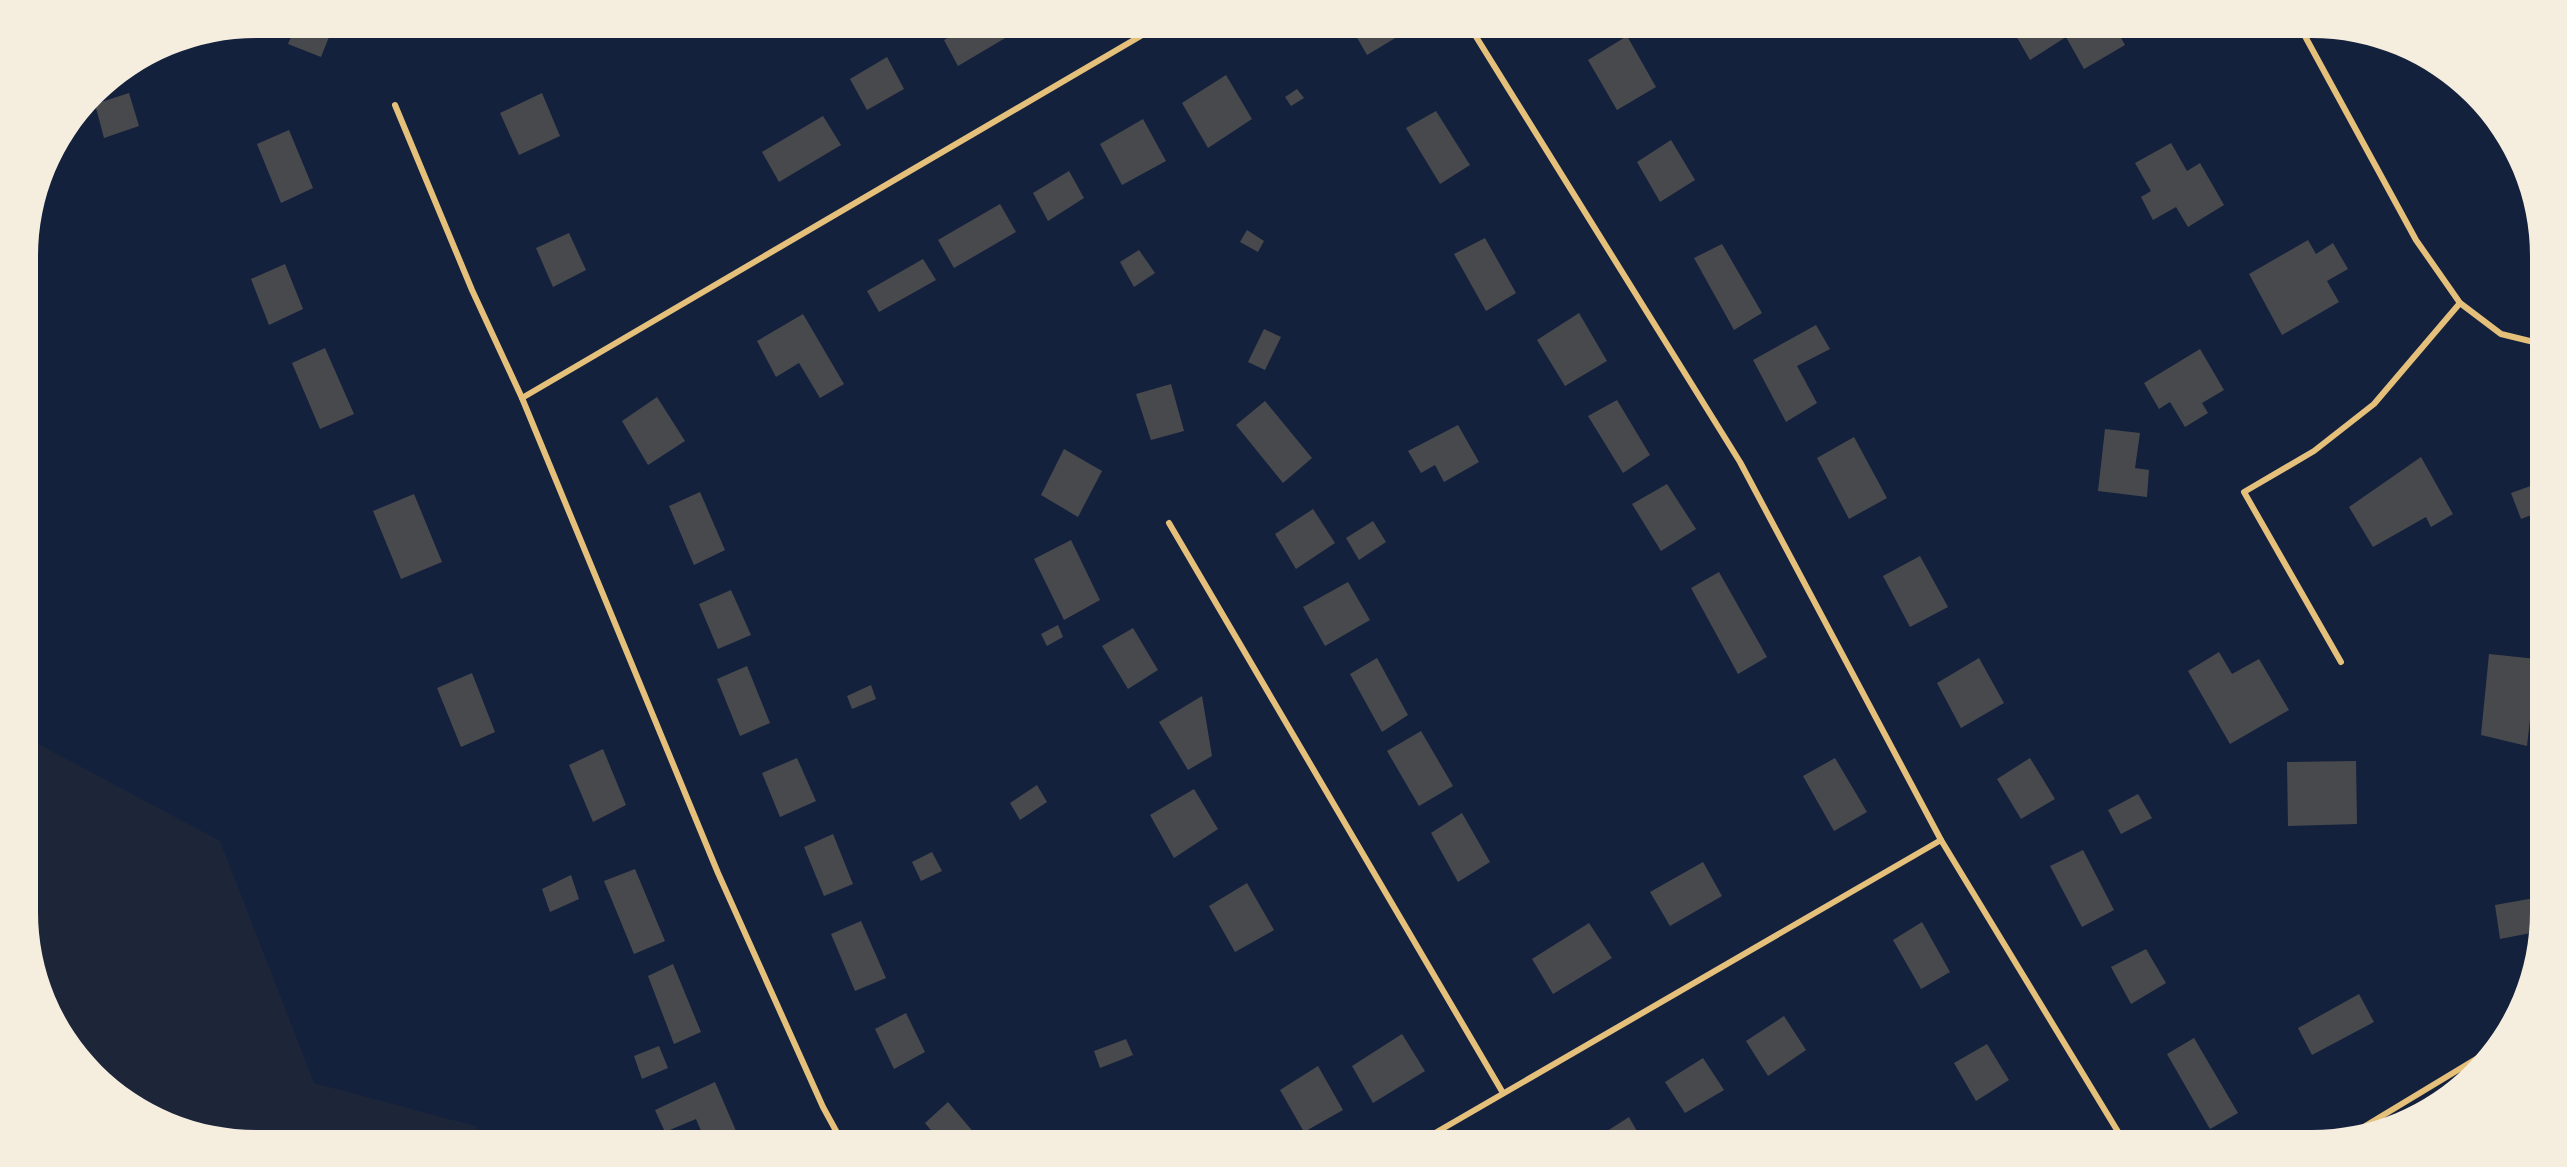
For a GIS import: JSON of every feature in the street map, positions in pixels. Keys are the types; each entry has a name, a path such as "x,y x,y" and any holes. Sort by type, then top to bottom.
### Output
{"street":[{"path":"522,398 1137,38"},
{"path":"1477,38 1740,462 1941,840 2117,1130"},
{"path":"2306,38 2416,240 2460,303 2501,334 2530,341"},
{"path":"395,105 472,290 522,398 718,873 823,1107 836,1130"},
{"path":"2341,662 2244,492 2314,451 2374,404 2460,303"},
{"path":"1169,523 1503,1093"},
{"path":"1440,1130 1941,840"},
{"path":"2376,1120 2467,1064"}],"shaded area":[{"path":"38,744 220,841 314,1083 475,1126 478,1130 227,1128 186,1118 159,1107 135,1093 101,1066 74,1032 60,1008 49,981 39,940"}],"building":[{"path":"290,38 329,38 321,57 288,44"},
{"path":"948,38 1005,38 958,66 944,40"},
{"path":"1357,38 1395,38 1367,55"},
{"path":"1624,38 1628,38 1656,87 1617,110 1588,60"},
{"path":"2017,38 2064,38 2030,60"},
{"path":"2067,38 2121,38 2125,45 2084,69"},
{"path":"887,57 904,89 867,110 850,79"},
{"path":"1226,75 1252,119 1208,148 1182,103"},
{"path":"1297,89 1304,98 1291,106 1285,97"},
{"path":"129,93 139,126 104,138 96,107 100,102"},
{"path":"542,93 560,136 519,155 500,113"},
{"path":"1436,111 1470,165 1440,184 1406,128"},
{"path":"823,116 841,145 779,182 762,152"},
{"path":"1143,119 1166,161 1122,185 1100,144"},
{"path":"289,130 313,188 281,203 257,144"},
{"path":"1671,140 1695,180 1660,202 1637,162"},
{"path":"2171,143 2187,171 2200,163 2224,205 2188,227 2176,207 2153,220 2141,197 2151,191 2135,163"},
{"path":"1069,171 1084,198 1048,221 1033,193"},
{"path":"1000,204 1016,232 954,268 938,240"},
{"path":"1247,230 1264,241 1258,252 1240,242"},
{"path":"569,233 586,270 553,287 536,248"},
{"path":"1485,238 1516,293 1486,311 1454,254"},
{"path":"2308,240 2316,254 2333,243 2348,269 2327,281 2339,302 2282,335 2249,274"},
{"path":"1722,244 1762,313 1734,330 1694,258"},
{"path":"1139,250 1155,273 1134,287 1120,262"},
{"path":"923,259 936,280 879,312 867,291"},
{"path":"285,264 303,309 269,325 251,279"},
{"path":"1579,313 1607,361 1565,386 1537,340"},
{"path":"803,314 844,384 820,398 799,363 776,377 757,341"},
{"path":"1816,325 1830,349 1797,366 1817,403 1786,422 1753,360"},
{"path":"1264,329 1281,337 1265,370 1248,362"},
{"path":"325,348 354,414 320,429 292,363"},
{"path":"2200,349 2224,390 2202,403 2208,413 2185,427 2170,402 2159,409 2144,383"},
{"path":"1171,384 1184,431 1151,440 1136,394"},
{"path":"657,397 685,441 648,465 622,421"},
{"path":"1617,400 1650,455 1623,473 1588,416"},
{"path":"1265,401 1312,458 1283,483 1236,425"},
{"path":"1458,425 1479,462 1444,482 1435,465 1421,473 1408,451"},
{"path":"2105,429 2140,433 2135,468 2149,470 2147,497 2098,491"},
{"path":"1854,437 1887,498 1849,519 1817,458"},
{"path":"1064,449 1102,471 1078,517 1041,495"},
{"path":"2421,457 2453,514 2431,527 2426,517 2373,547 2349,507"},
{"path":"1667,484 1696,529 1661,551 1632,504"},
{"path":"2530,486 2530,516 2521,519 2511,493"},
{"path":"700,492 725,550 694,565 669,506"},
{"path":"414,494 442,562 401,579 373,511"},
{"path":"1313,509 1335,543 1296,569 1275,534"},
{"path":"1373,521 1386,542 1359,560 1346,538"},
{"path":"1071,540 1100,600 1064,620 1034,559"},
{"path":"1920,556 1948,607 1910,627 1883,576"},
{"path":"1719,572 1767,657 1738,674 1691,588"},
{"path":"1348,582 1370,620 1325,646 1303,607"},
{"path":"731,590 751,635 718,649 699,604"},
{"path":"1058,625 1063,637 1047,646 1041,634"},
{"path":"1133,628 1158,670 1128,689 1102,646"},
{"path":"2219,652 2232,674 2259,659 2289,710 2230,744 2188,671"},
{"path":"2489,654 2530,658 2530,720 2527,746 2481,735"},
{"path":"1377,658 1408,715 1382,732 1350,674"},
{"path":"1979,658 2004,703 1961,728 1937,683"},
{"path":"747,666 770,723 740,736 717,679"},
{"path":"472,673 495,732 461,747 437,688"},
{"path":"871,685 876,699 852,709 847,696"},
{"path":"1202,696 1212,756 1188,770 1159,722"},
{"path":"1421,731 1453,786 1419,806 1387,751"},
{"path":"603,749 626,805 593,822 569,765"},
{"path":"797,758 816,801 780,817 762,773"},
{"path":"1835,758 1867,812 1834,831 1803,776"},
{"path":"2030,758 2055,799 2021,819 1997,779"},
{"path":"2356,761 2357,824 2288,826 2287,762"},
{"path":"1037,785 1047,802 1020,820 1010,803"},
{"path":"1194,789 1218,829 1174,858 1150,815"},
{"path":"2138,794 2152,818 2121,834 2108,810"},
{"path":"1462,813 1490,862 1458,882 1431,833"},
{"path":"833,834 853,884 824,896 804,847"},
{"path":"2083,850 2114,910 2082,927 2050,866"},
{"path":"932,852 942,871 921,881 912,862"},
{"path":"1703,862 1722,896 1670,926 1650,892"},
{"path":"635,869 665,941 634,954 604,881"},
{"path":"571,875 579,899 550,912 542,889"},
{"path":"1247,883 1274,930 1235,952 1209,906"},
{"path":"2530,899 2528,933 2500,939 2495,905"},
{"path":"861,921 886,978 855,991 831,934"},
{"path":"1922,922 1950,972 1921,989 1893,940"},
{"path":"1589,923 1612,958 1553,994 1532,959"},
{"path":"2146,949 2166,983 2131,1004 2111,967"},
{"path":"673,964 701,1032 674,1044 648,976"},
{"path":"2359,994 2374,1022 2312,1055 2298,1028"},
{"path":"906,1013 925,1052 894,1069 875,1029"},
{"path":"1784,1016 1806,1050 1768,1076 1746,1041"},
{"path":"1402,1034 1425,1071 1373,1103 1352,1066"},
{"path":"2194,1038 2238,1113 2210,1129 2167,1054"},
{"path":"1126,1039 1133,1055 1100,1068 1094,1051"},
{"path":"1987,1044 2009,1080 1976,1101 1954,1063"},
{"path":"659,1046 668,1068 642,1079 634,1056"},
{"path":"1703,1058 1724,1090 1685,1113 1665,1082"},
{"path":"1318,1066 1343,1110 1308,1130 1303,1130 1280,1090"},
{"path":"715,1082 736,1130 701,1130 696,1119 670,1130 664,1130 655,1110"},
{"path":"948,1102 972,1130 931,1130 925,1123"},
{"path":"1629,1117 1636,1130 1609,1130"}]}
